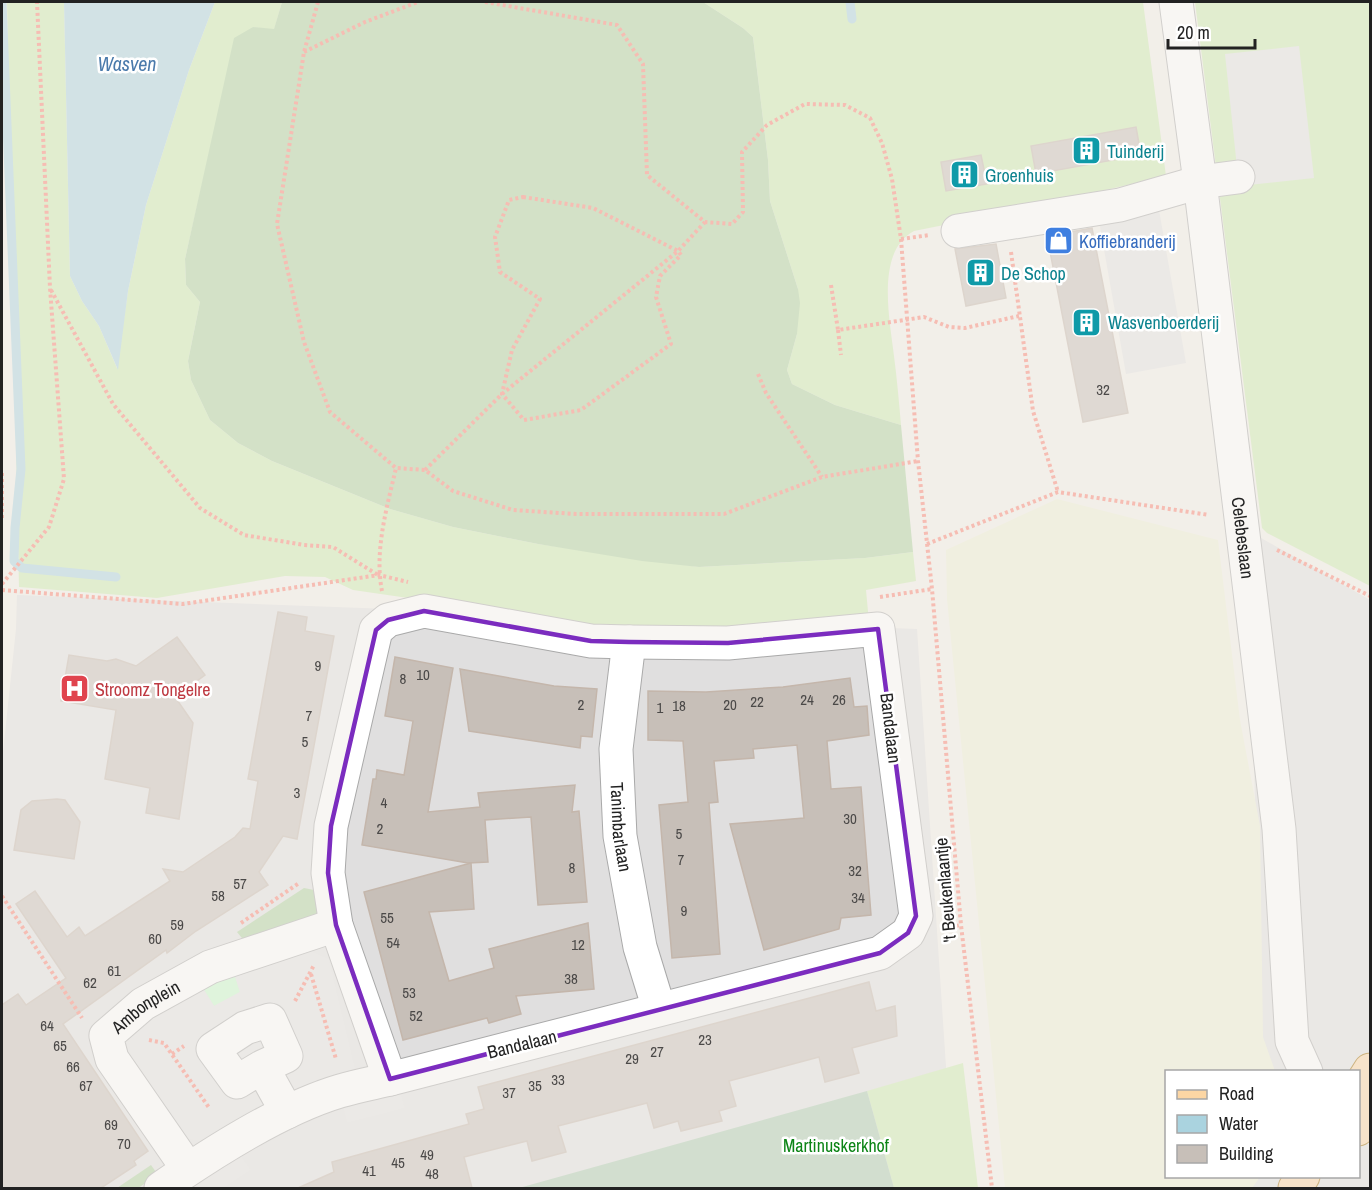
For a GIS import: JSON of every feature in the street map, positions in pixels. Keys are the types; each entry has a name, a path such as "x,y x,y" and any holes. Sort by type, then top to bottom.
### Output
{"main road":[{"path":"1360,1087 1371,1070"},
{"path":"1360,1098 1365,1115 1360,1127"}],"street":[{"name":"Celebeslaan","path":"1176,2 1279,829 1292,1041 1306,1070"},
{"path":"958,231 1120,204 1200,182 1238,177"},
{"name":"Bandalaan","path":"424,611 591,640 629,642 728,643 878,628 916,916 908,933 880,953 390,1079 336,925 328,873 331,826 376,630 388,620 424,611"},
{"name":"Tanimbarlaan","path":"629,642 616,749 620,836 640,947 659,1009"},
{"name":"Ambonplein","path":"189,1169 112,1059 112,1031 143,1004 210,967 336,925"},
{"path":"270,1020 286,1056 262,1067 237,1082 213,1048 245,1028 270,1020"},
{"path":"262,1067 287,1112"},
{"path":"161,1188 189,1169 287,1112 339,1091 390,1079"}],"path":[{"path":"2,584 49,527 64,480 50,288 37,2"},
{"path":"318,2 304,52 277,224 304,342 330,412 396,468 425,470 453,491 513,510 576,514 724,514 822,477 918,461"},
{"path":"304,52 365,22 418,2"},
{"path":"425,470 502,394 678,251 705,222 647,175 643,64 617,25 485,2"},
{"name":"'t Beukenlaantje","path":"705,222 732,224 743,212 742,152 767,125 805,104 845,105 870,118 882,143 891,179 901,239 918,461 932,589 961,925 992,1188"},
{"path":"523,197 592,208 678,251 681,255 660,276 656,297 671,344 581,410 524,420 502,394 512,350 540,299 500,272 495,237 509,200 523,197"},
{"path":"1007,223 1033,411 1058,492"},
{"path":"831,285 841,355"},
{"path":"50,288 113,404 200,508 244,536 333,547 379,576 384,518 396,468"},
{"path":"838,330 924,317 948,327 965,328 1019,316"},
{"path":"758,374 766,393 822,477"},
{"path":"2,473 2,520"},
{"path":"927,544 1058,492 1242,520 1272,548 1371,596"},
{"path":"240,923 296,884 328,873"},
{"path":"2,896 90,1031 112,1031 164,1043 210,1109"},
{"path":"270,1020 288,1014 336,925"},
{"path":"310,973 336,1059"}],"highlighted area":[{"path":"424,611 591,641 728,643 878,629 916,916 908,933 880,953 390,1079 336,925 328,873 331,826 376,630 388,620"}],"shaded area":[{"path":"1299,46 1314,178 1239,186 1225,54"},
{"path":"1159,210 1186,363 1126,374 1099,221"},
{"path":"1247,530 1370,600 1370,1188 1206,1188 1213,1178 1360,1178 1360,1070 1263,1070"},
{"path":"17,595 917,629 954,1188 2,1188 2,762 16,629"},
{"path":"311,951 329,959 355,1068 343,1080 200,1141 187,1139 130,1060 129,1037 150,1014 201,985 214,1006 240,992 233,970"},
{"path":"399,1085 405,1108 347,1123 341,1099"},
{"path":"236,1148 251,1170 224,1188 176,1188"}],"green space":[{"path":"7,2 64,2 70,276 82,301 99,326 117,368 128,291 146,205 189,70 215,2 282,2 274,30 253,27 220,106 185,259 186,285 200,302 188,361 191,380 210,420 238,443 272,461 390,509 453,527 538,544 699,567 865,558 913,552 916,581 866,590 869,622 741,633 614,628 353,590 325,577 285,576 157,598 19,587"},
{"path":"282,2 703,2 743,28 753,37 768,160 770,201 798,289 800,303 797,334 787,370 792,384 835,405 901,425 913,552 865,558 699,567 642,561 538,544 453,527 390,509 272,461 238,443 210,420 191,380 188,361 200,302 186,285 185,259 234,38 253,27 274,29"},
{"path":"703,2 1143,2 1166,176 1019,210 914,231 902,241 894,254 889,270 888,306 901,425 835,405 792,384 787,370 797,334 798,289 770,201 768,160 753,37"},
{"path":"1195,2 1370,2 1370,586 1267,533 1262,528"},
{"path":"1057,499 1218,540 1240,720 1260,826 1263,1037 1275,1070 1165,1070 1165,1178 1259,1178 1252,1188 1005,1188 947,599 946,550"},
{"path":"304,888 314,890 321,907 317,918 246,943 237,932"},
{"path":"233,970 240,992 214,1006 201,985"},
{"path":"963,1063 978,1188 894,1188 867,1091"},
{"name":"Martinuskerkhof","path":"867,1091 894,1188 519,1188"},
{"path":"151,1165 158,1175 138,1188 117,1188"}],"water":[{"name":"Wasven","path":"64,2 215,2 189,70 146,205 128,291 118,370 99,326 82,301 70,276"}],"building":[{"name":"Tuinderij","path":"1136,127 1141,155 1036,174 1031,146"},
{"name":"Groenhuis","path":"981,155 987,184 946,191 941,162"},
{"name":"Wasvenboerderij","path":"1092,228 1128,413 1083,422 1047,236"},
{"name":"De Schop","path":"996,244 1006,298 966,306 955,249"},
{"path":"278,612 307,617 305,631 334,636 297,839 283,836 259,872 268,885 196,931 167,953 166,950 63,1024 148,1151 134,1161 136,1165 101,1188 2,1188 2,1005 18,994 26,1005 66,978 16,904 35,891 67,937 79,927 85,936 170,881 163,869 183,872 235,837 243,828 250,829 258,781 248,779"},
{"path":"177,637 205,675 175,697 193,723 179,819 146,813 150,788 105,779 116,710 61,701 69,655 107,661 116,659 136,666"},
{"path":"395,657 453,668 428,812 480,807 478,793 575,785 572,812 579,811 587,902 538,905 531,817 485,820 488,862 468,863 362,845 373,779 376,779 377,770 404,775 413,721 385,716"},
{"path":"460,669 554,686 597,689 592,737 581,736 580,748 469,731"},
{"path":"850,678 854,707 867,706 869,735 827,741 831,789 861,787 871,915 841,918 839,929 764,950 730,824 804,818 797,745 753,749 754,758 714,761 718,802 709,803 720,954 672,958 659,805 688,802 683,741 648,740 648,691 706,692 783,687"},
{"path":"65,800 80,822 74,859 14,850 21,810 32,801"},
{"path":"471,863 474,909 429,912 449,981 494,968 489,949 588,923 594,989 516,996 521,1014 489,1023 487,1018 403,1040 364,892"},
{"path":"869,982 876,1011 895,1006 897,1036 852,1048 859,1073 825,1082 819,1057 729,1081 736,1106 719,1111 722,1121 681,1131 678,1121 654,1128 647,1103 558,1126 566,1152 532,1161 527,1141 464,1157 472,1188 298,1188 334,1172 332,1162 469,1124 466,1114 484,1109 478,1087"}],"waterway":[{"path":"2,2 21,469 14,561 22,568 116,577"},
{"path":"850,2 852,19"}],"place":[{"name":"Tuinderij","path":"1086,151"},
{"name":"Groenhuis","path":"964,175"},
{"name":"Koffiebranderij","path":"1058,241"},
{"name":"De Schop","path":"980,273"},
{"name":"Wasvenboerderij","path":"1087,322"},
{"name":"Stroomz Tongelre","path":"74,689"}]}
